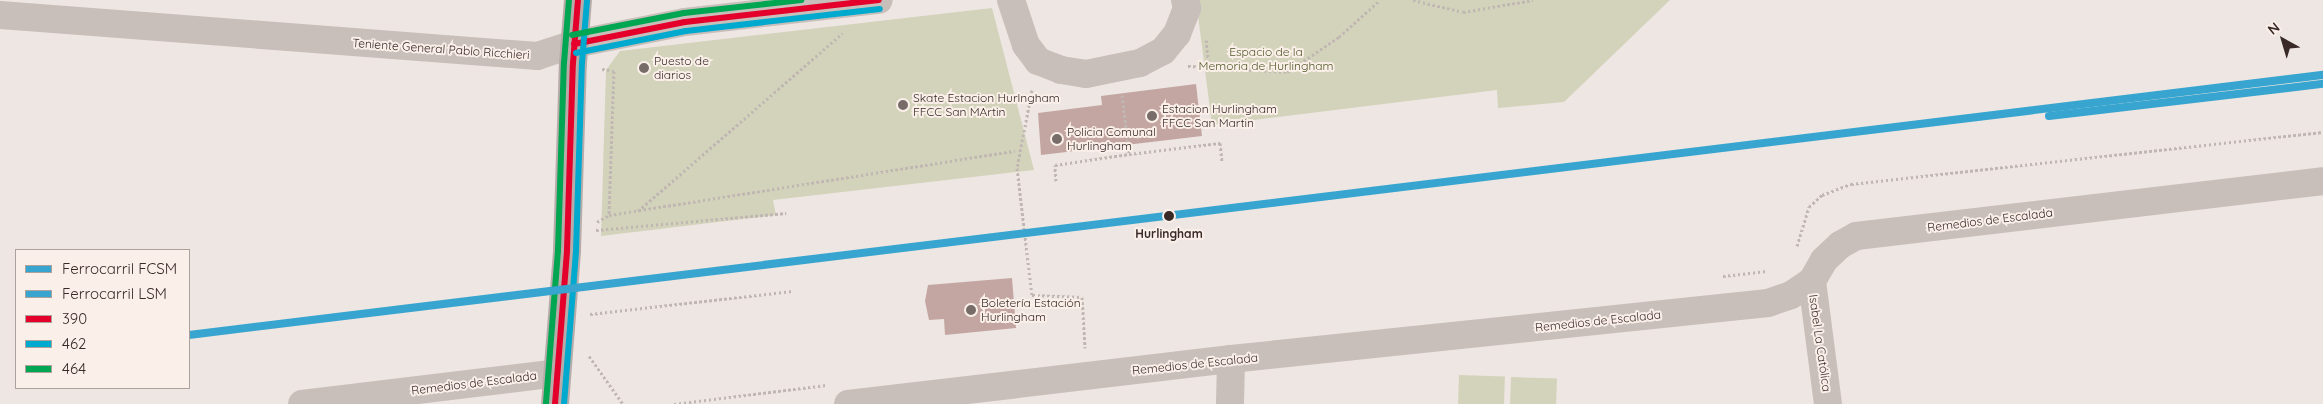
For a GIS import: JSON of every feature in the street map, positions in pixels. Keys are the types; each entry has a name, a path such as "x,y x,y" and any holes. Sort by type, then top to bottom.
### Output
{"main road":[{"path":"555,404 568,233 574,53 578,0"}],"street":[{"name":"Teniente General Pablo Ricchieri","path":"0,15 537,56 574,53 685,22 879,0"},
{"path":"1011,0 1026,45 1038,61 1061,70 1086,74 1140,63 1163,51 1177,34 1187,8 1185,0"},
{"name":"Remedios de Escalada","path":"839,394 1231,359 1768,303 1791,295 1812,281 1829,255 1840,245 1856,236 2323,181"},
{"name":"Isabel La Católica","path":"1812,281 1828,404"},
{"path":"1230,404 1231,359"},
{"name":"Remedios de Escalada","path":"302,404 557,373"}],"path":[{"path":"1209,67 1287,72 1339,37 1380,0"},
{"path":"1413,0 1463,12 1533,0"},
{"path":"637,211 844,32"},
{"path":"574,53 614,72 610,215 1015,151"},
{"path":"1038,61 1017,168 1032,295 1082,297 1085,354"},
{"path":"1119,67 1129,154"},
{"path":"1795,252 1809,207 1822,195 1851,184 2323,132"},
{"path":"1056,181 1055,165 1220,143 1222,161"},
{"path":"568,233 786,213"},
{"path":"1718,277 1777,270"},
{"path":"623,404 561,318 793,291"},
{"path":"674,404 839,394"}],"green space":[{"name":"Espacio de la Memoria de Hurlingham","path":"1196,0 1670,0 1564,102 1498,108 1497,90 1212,125"},
{"path":"992,8 1034,170 773,200 776,215 601,236 606,70 620,51"},
{"path":"1459,375 1505,377 1504,404 1458,404"},
{"path":"1511,377 1557,379 1556,404 1510,404"}],"building":[{"name":"Estacion Hurlingham FFCC San Martin","path":"1196,84 1202,136 1041,155 1038,113 1102,105 1101,96"},
{"name":"Boletería Estación Hurlingham","path":"1012,278 1016,328 945,335 944,319 929,320 925,301 928,285"}],"rail line":[{"name":"FCSM","path":"190,335 2323,75"},
{"name":"LSM","path":"2049,116 2323,84"}],"transit line":[{"name":"464","path":"546,403 558,250 564,63 569,0"},
{"name":"390","path":"555,404 567,250 573,63 578,0"},
{"name":"464","path":"572,35 684,13 801,0"},
{"name":"390","path":"574,44 685,22 879,0"},
{"name":"462","path":"564,404 576,251 582,63 587,1"},
{"name":"462","path":"576,53 686,31 880,9"}],"place":[{"name":"Puesto de diarios","path":"644,68"},
{"name":"Skate Estacion Hurlngham FFCC San MArtin","path":"903,105"},
{"name":"Estacion Hurlingham FFCC San Martin","path":"1152,116"},
{"name":"Policia Comunal Hurlingham","path":"1057,139"},
{"name":"Hurlingham","path":"1169,216"},
{"name":"Boletería Estación Hurlingham","path":"971,310"}]}
